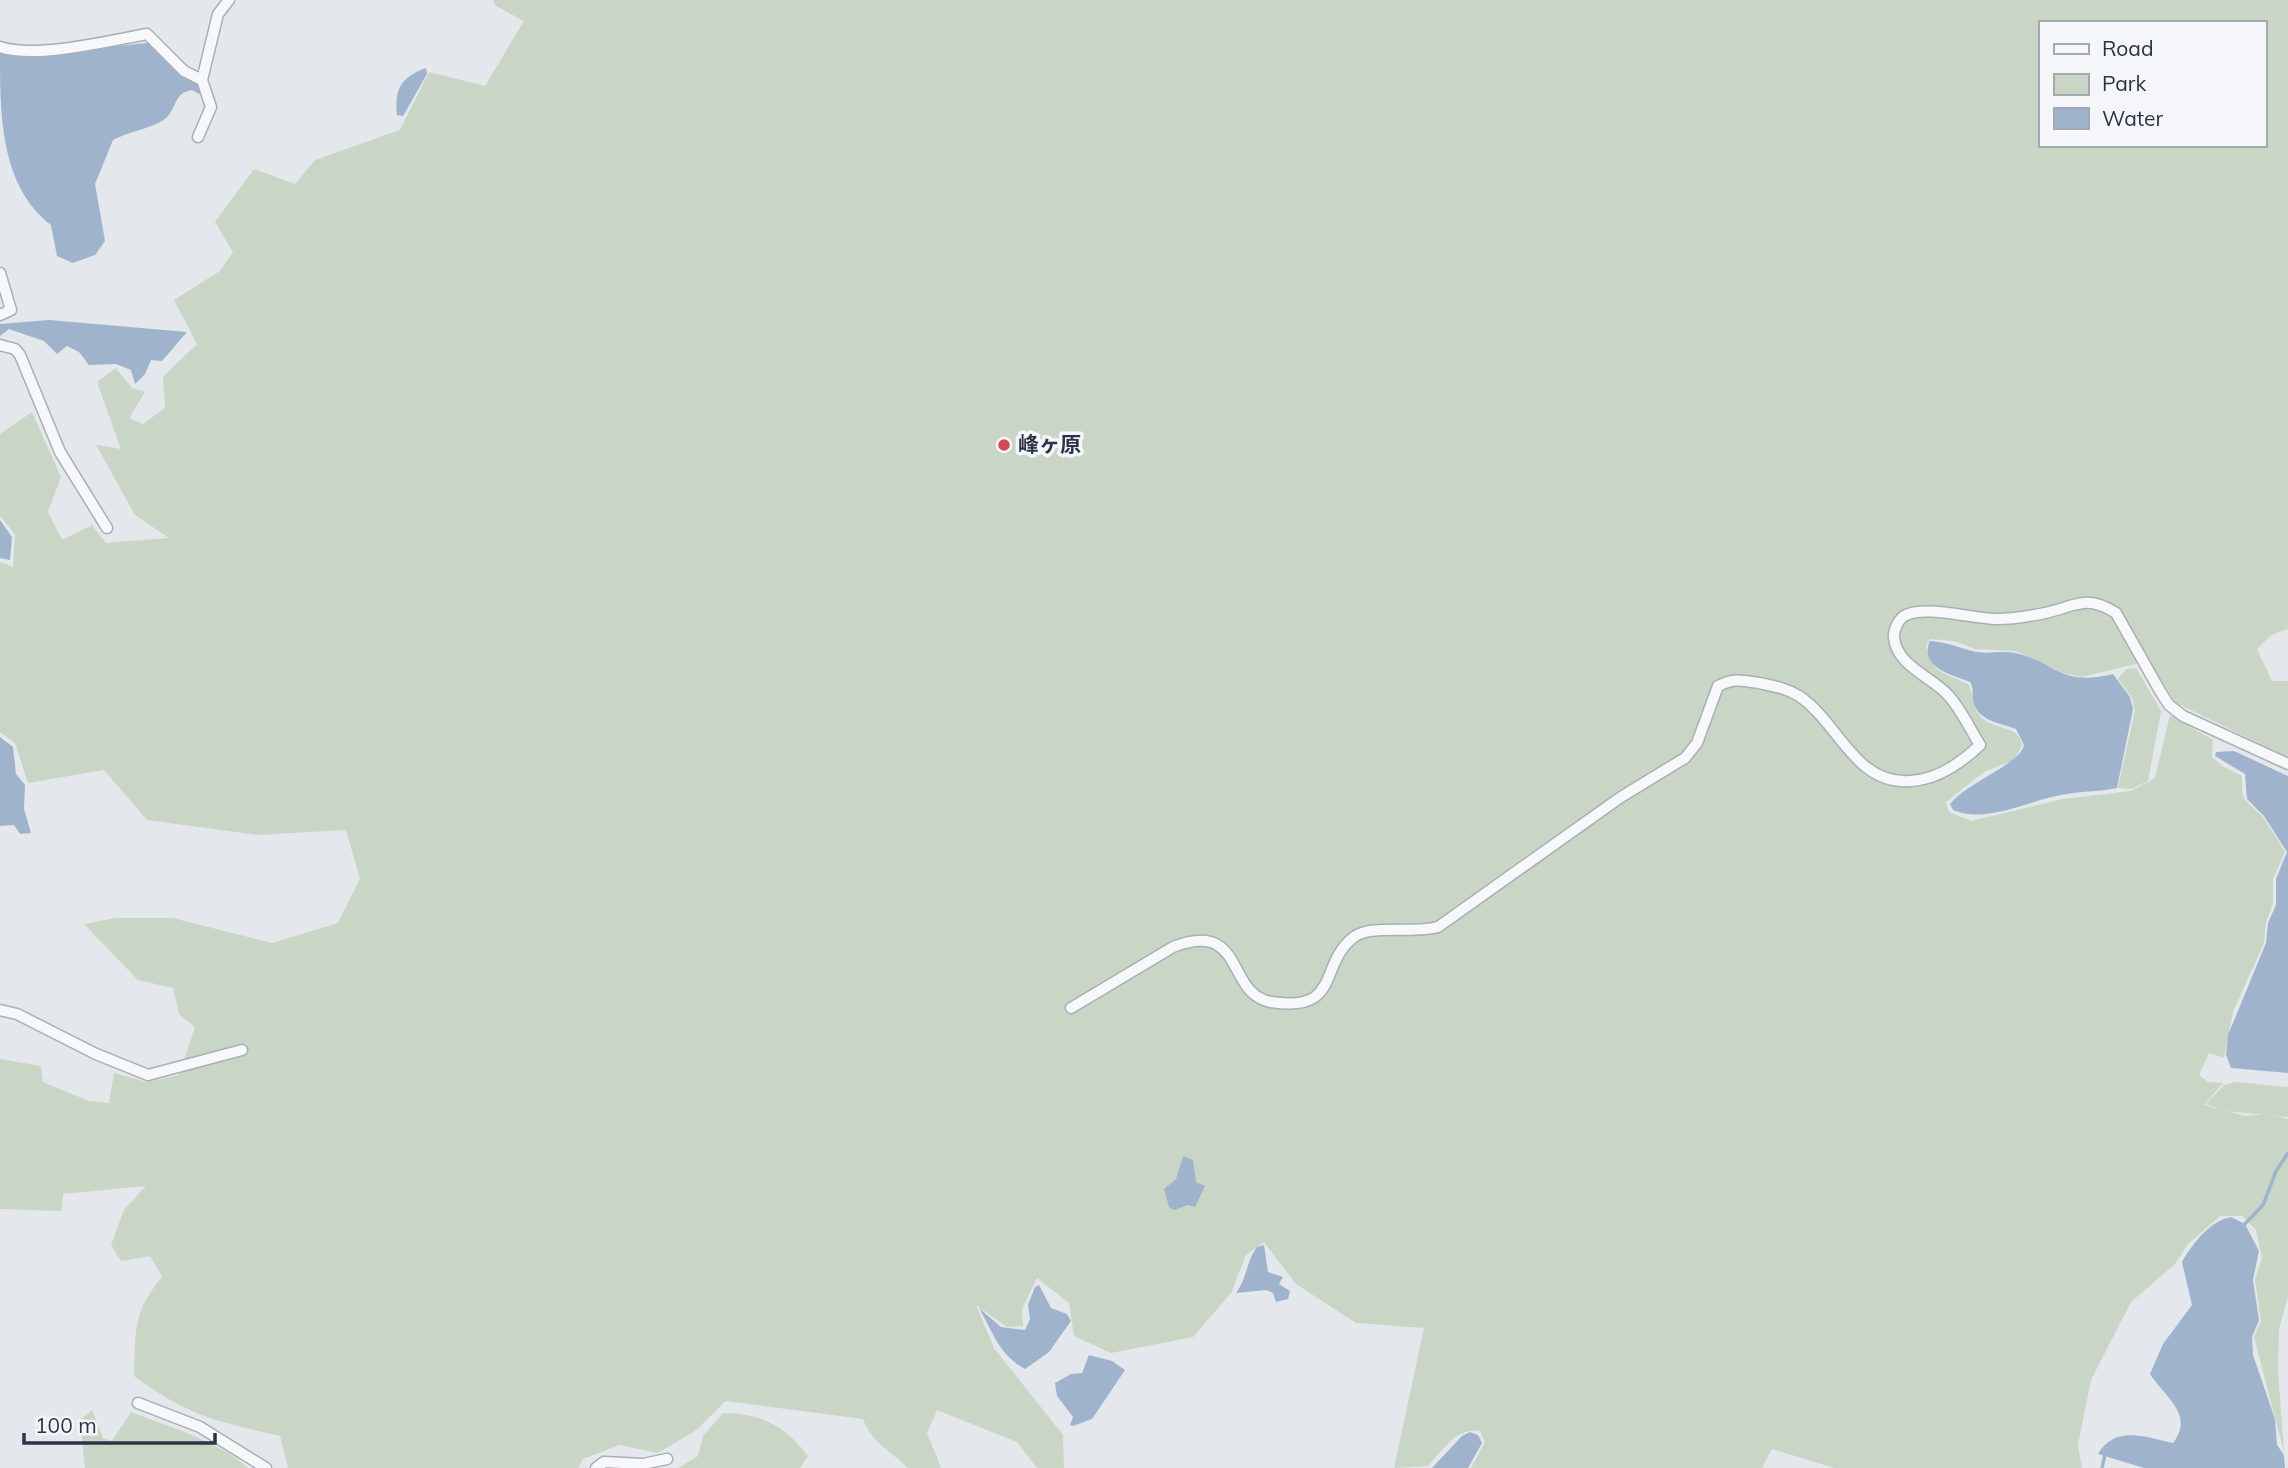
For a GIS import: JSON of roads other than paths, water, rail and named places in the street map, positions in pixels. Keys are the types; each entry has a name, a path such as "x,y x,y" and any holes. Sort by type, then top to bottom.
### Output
{"street":[{"path":"198,137 211,107 202,80 218,14 229,0"},
{"path":"0,47 13,51 78,46 147,34 184,71 202,80"},
{"path":"0,273 11,310 0,315"},
{"path":"0,345 15,349 20,355 60,452 107,528"},
{"path":"1071,1008 1173,947 1191,940 1226,949 1233,958 1241,979 1253,994 1269,1002 1300,1003 1313,999 1323,990 1346,945 1354,937 1379,931 1422,932 1438,927 1620,797 1685,758 1697,743 1718,687 1733,678 1781,687 1801,697 1867,770 1892,782 1923,780 1964,761 1980,745 1949,695 1906,662 1896,645 1894,635 1897,625 1905,615 1919,612 1997,619 2045,613 2078,603 2103,605 2116,613 2169,705 2183,716 2288,764"},
{"path":"0,1010 17,1014 96,1054 148,1075 242,1050"},
{"path":"138,1403 200,1427 266,1468"},
{"path":"596,1468 604,1462 643,1464 667,1459"}],"water":[{"path":"148,43 155,46 173,67 198,83 201,95 192,90 186,92 178,98 171,112 162,121 113,140 95,184 105,241 95,255 73,263 57,256 51,225 34,209 12,169 3,123 0,52 13,56"},
{"path":"426,68 427,74 403,116 397,115 397,98 401,85 410,75"},
{"path":"49,320 187,332 162,361 151,360 145,374 135,384 131,370 116,364 89,365 79,352 67,346 57,354 44,341 9,329 0,336 0,324"},
{"path":"0,520 12,537 10,560 0,558"},
{"path":"1930,641 1977,652 2015,653 2081,678 2113,674 2130,697 2133,709 2117,788 2061,795 1993,813 1966,814 1953,810 1950,804 1958,796 2004,766 2024,745 2016,729 1981,715 1973,701 1970,682 1933,664 1929,658"},
{"path":"0,737 13,747 16,774 25,785 24,809 31,833 20,834 14,825 0,826"},
{"path":"2234,751 2288,776 2288,1073 2231,1068 2226,1055 2228,1035 2266,943 2268,923 2276,905 2276,879 2287,852 2264,816 2247,799 2245,774 2215,756 2216,752"},
{"path":"1183,1156 1193,1160 1196,1182 1205,1186 1195,1207 1188,1205 1174,1210 1169,1207 1164,1189 1176,1179"},
{"path":"2231,1217 2245,1224 2259,1251 2253,1280 2259,1320 2252,1337 2253,1355 2275,1419 2277,1445 2284,1455 2285,1468 2144,1468 2098,1454 2113,1439 2122,1436 2141,1436 2173,1443 2179,1433 2179,1415 2150,1374 2163,1344 2192,1305 2182,1262 2209,1228"},
{"path":"1264,1245 1268,1272 1283,1277 1279,1284 1290,1291 1288,1299 1276,1302 1273,1293 1266,1290 1236,1293 1253,1253 1257,1247"},
{"path":"1039,1285 1051,1308 1067,1314 1071,1321 1049,1352 1025,1369 1003,1350 979,1308 1001,1327 1025,1330 1030,1319 1028,1305 1035,1287"},
{"path":"1089,1355 1112,1361 1125,1370 1092,1419 1073,1426 1070,1425 1073,1417 1057,1396 1055,1383 1071,1374 1082,1373"},
{"path":"1470,1432 1478,1435 1482,1443 1468,1468 1432,1468 1462,1436"}],"waterway":[{"path":"2242,1227 2263,1205 2276,1171 2288,1153"},
{"path":"2102,1468 2105,1454"}],"place":[{"name":"峰ヶ原","path":"1004,445"}]}
